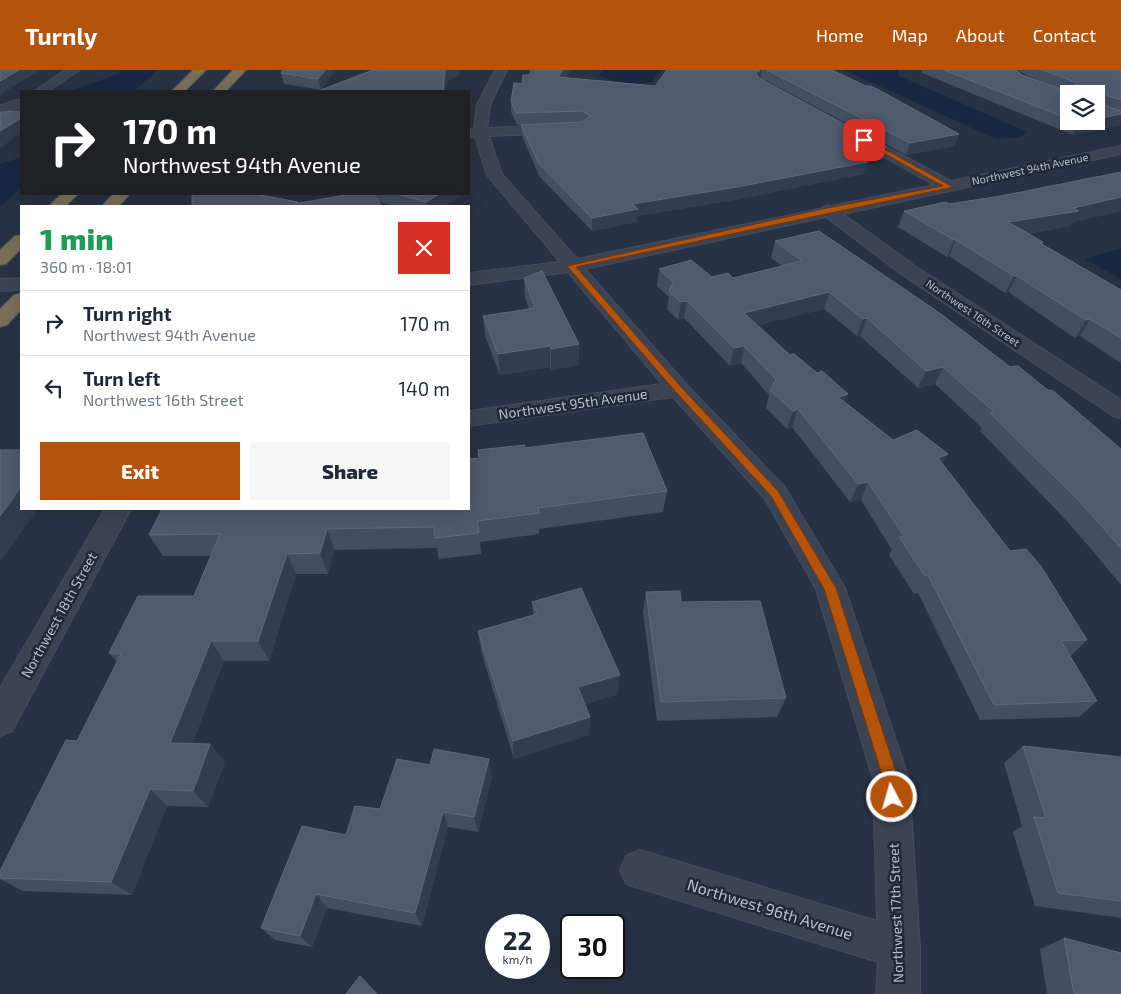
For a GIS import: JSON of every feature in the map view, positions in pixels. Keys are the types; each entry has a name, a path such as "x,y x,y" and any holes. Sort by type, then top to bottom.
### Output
{"highway":[{"path":"179,90 200,70"},
{"path":"220,90 240,70"},
{"path":"58,205 69,195"},
{"path":"111,205 121,195"},
{"path":"0,260 20,241"},
{"path":"0,321 20,300"}],"street":[{"path":"43,90 73,70"},
{"name":"Northwest 17th Street","path":"501,70 481,108 474,133 495,175 678,389 775,493 830,588 891,778 899,948 898,994"},
{"path":"0,109 20,103"},
{"path":"839,126 950,187"},
{"path":"474,133 574,128"},
{"name":"Northwest 94th Avenue","path":"470,279 571,266 827,210 950,187 1121,150"},
{"name":"Northwest 16th Street","path":"827,210 908,270 1121,412"},
{"path":"0,284 20,284"},
{"name":"Northwest 95th Avenue","path":"470,419 678,389"},
{"name":"Northwest 18th Street","path":"0,720 117,510"},
{"name":"Northwest 96th Avenue","path":"640,870 899,948"}],"water":[{"path":"120,70 158,70 135,90 73,90 119,74"},
{"path":"603,70 661,70 652,82 633,83 599,76"},
{"path":"844,70 898,70 899,76 1028,132 1021,137 996,139"},
{"path":"20,158 20,189 0,207 0,164"},
{"path":"1121,248 1121,279 1085,259"}],"building":[{"path":"0,70 19,70 0,81"},
{"path":"283,70 325,70 318,79 281,73"},
{"path":"373,70 445,70 443,90 321,90"},
{"path":"531,70 563,70 558,77 655,86 667,70 760,70 756,73 759,78 887,147 852,153 867,162 737,187 632,204 638,209 592,218 539,164 521,125 582,122 591,116 582,111 516,113 511,101 514,83 522,84 523,75 530,75"},
{"path":"767,70 832,70 866,86 877,89 959,134 910,143"},
{"path":"944,70 1016,70 1022,75 1060,89 1060,115"},
{"path":"1043,70 1121,70 1121,100 1105,95 1105,85 1075,85 1075,82"},
{"path":"1105,106 1121,111 1121,114 1105,117"},
{"path":"20,111 20,119 0,131 0,112"},
{"path":"1121,172 1121,197 1073,208 1079,211 1008,222 1121,290 1121,338 1090,319 1086,320 1017,276 904,211 946,202 949,204 1001,196"},
{"path":"192,195 260,195 298,202 294,204 345,195 374,195 381,205 192,205"},
{"path":"402,195 437,195 426,202"},
{"path":"819,231 941,314 1010,367 1018,366 1049,391 1052,390 1121,449 1121,548 1079,501 990,413 994,412 943,367 926,371 867,318 863,319 829,292 744,313 790,355 794,354 817,373 822,371 848,394 838,397 893,440 917,430 948,454 938,458 1010,551 1026,549 1040,565 1087,640 1061,641 1097,701 994,705 928,575 925,576 899,537 904,536 868,482 858,484 798,409 793,411 770,390 776,379 744,346 734,348 687,301 681,302 669,292 673,282 659,269 691,260 712,277 728,273 733,278 802,261 775,241"},
{"path":"542,271 579,344 551,349 550,346 498,354 483,316 535,308 524,278"},
{"path":"643,433 667,491 538,508 539,513 477,521 479,533 435,538 434,527 327,529 320,553 287,554 258,641 211,641 170,743 210,744 193,791 150,789 111,882 0,878 0,871 66,740 77,741 121,654 109,653 138,596 194,596 220,534 149,535 162,510 470,510 470,459 479,458 478,450 525,445 525,448"},
{"path":"0,450 20,450 20,488 0,516"},
{"path":"581,588 620,675 578,687 590,717 513,741 478,631 537,614 532,602"},
{"path":"680,591 681,602 760,601 786,698 661,702 646,592"},
{"path":"1023,746 1121,757 1121,901 1058,893 1034,817 1046,818"},
{"path":"434,749 489,759 474,817 443,812 415,913 316,894 300,936 261,928 302,826 346,835 355,806 380,809 397,759 430,765"},
{"path":"1064,938 1121,953 1121,994 1074,994"},
{"path":"360,976 377,994 346,994"}],"route":[{"path":"864,140 950,187 827,210 571,266 678,389 775,493 830,588 891,778 892,797"}]}
